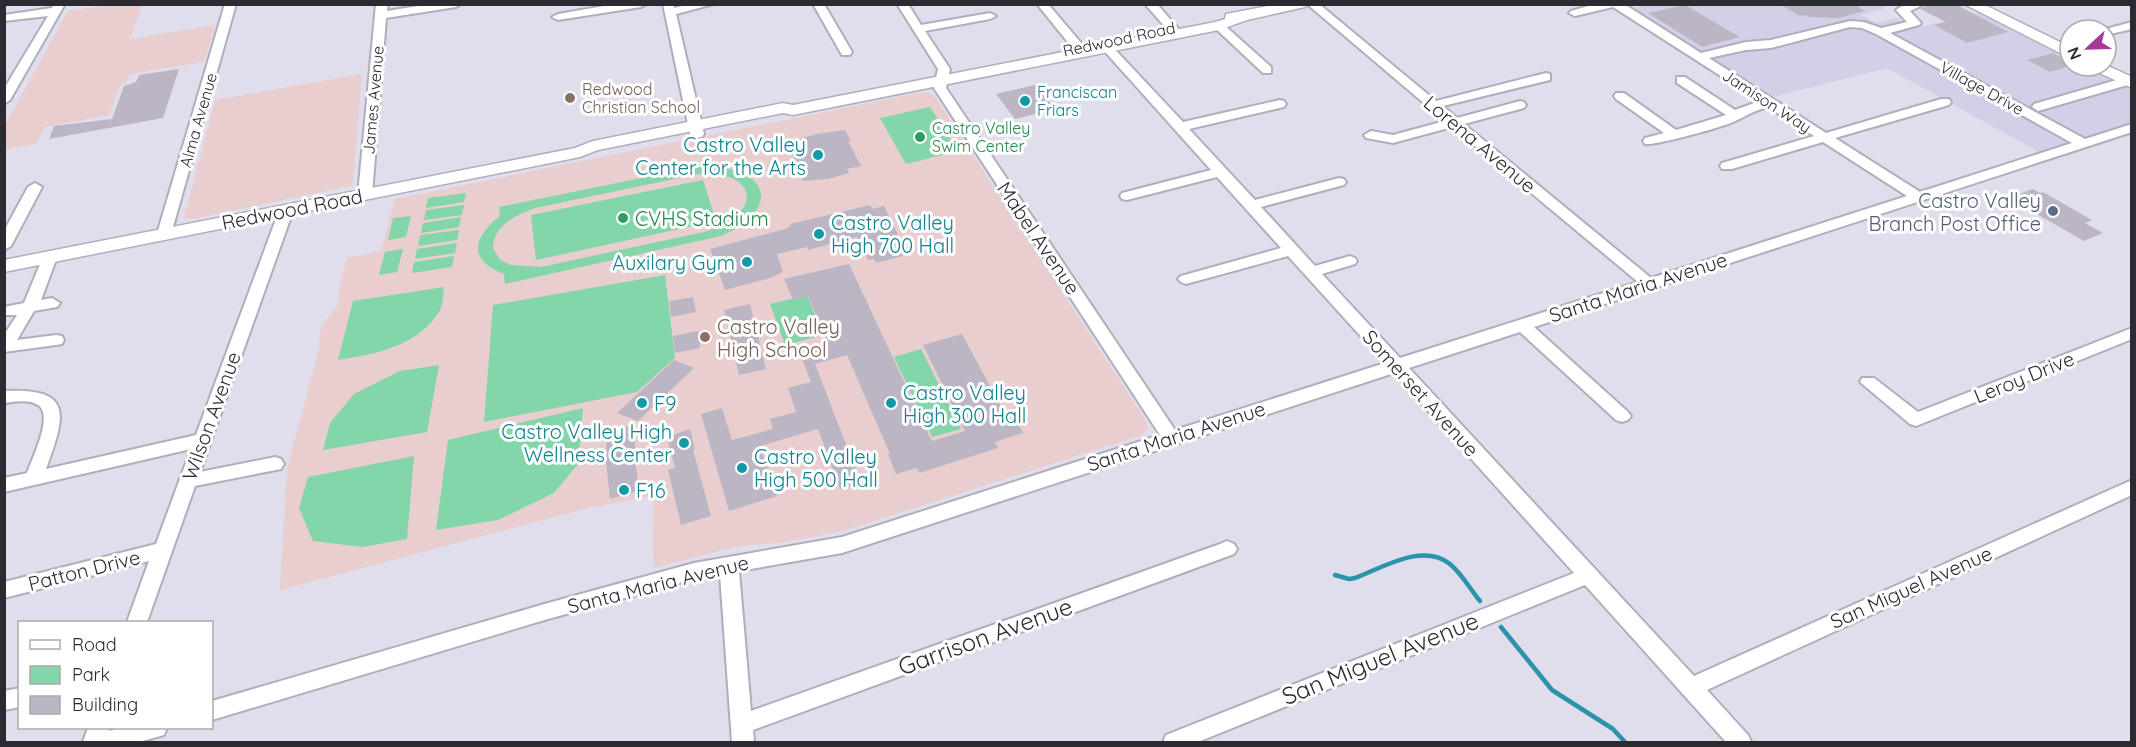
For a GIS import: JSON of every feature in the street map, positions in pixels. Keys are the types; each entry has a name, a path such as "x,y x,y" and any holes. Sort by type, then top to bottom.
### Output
{"main road":[{"name":"Redwood Road","path":"1175,31 1219,26 1264,8 1300,4"},
{"path":"1971,4 2058,42"},
{"path":"1983,4 2058,42"},
{"name":"Redwood Road","path":"4,266 580,153 593,146 786,116 793,110 1175,31 1224,17 1243,17"}],"street":[{"name":"Alma Avenue","path":"164,234 231,4"},
{"path":"381,10 456,4"},
{"path":"558,17 641,4"},
{"path":"668,8 687,4"},
{"path":"668,8 709,4"},
{"path":"818,4 846,52"},
{"name":"Mabel Avenue","path":"902,4 945,69 940,88 1172,439"},
{"path":"1042,4 1080,50"},
{"path":"1150,4 1175,31"},
{"name":"Lorena Avenue","path":"1312,4 1648,284"},
{"path":"1575,13 1610,4"},
{"name":"Jamison Way","path":"1616,4 1771,102 1822,138 1918,197"},
{"path":"1880,32 1915,23 1902,10 1920,4"},
{"path":"4,18 58,8"},
{"path":"4,100 58,8"},
{"path":"668,8 696,130"},
{"name":"James Avenue","path":"365,195 381,10"},
{"path":"918,29 990,16"},
{"name":"Village Drive","path":"1771,44 1850,24 1864,25 2084,144"},
{"path":"1219,26 1267,70"},
{"path":"1699,57 1746,46 1771,44"},
{"path":"1711,64 1739,57 1771,44"},
{"name":"Somerset Avenue","path":"1105,46 1740,742"},
{"path":"1434,105 1546,77"},
{"path":"1681,80 1736,116"},
{"path":"2038,107 2130,80"},
{"path":"1620,96 1675,135"},
{"path":"1650,141 1728,120 1745,109 1771,102"},
{"path":"1727,166 1945,102"},
{"path":"1180,127 1280,104"},
{"path":"1371,135 1393,139 1520,105"},
{"name":"Santa Maria Avenue","path":"213,711 560,608 694,571 842,545 2132,128"},
{"path":"1127,196 1219,172"},
{"path":"1250,206 1339,182"},
{"path":"4,246 35,187"},
{"name":"Wilson Avenue","path":"137,621 286,210"},
{"path":"1186,279 1291,250"},
{"path":"5,347 29,307 51,257"},
{"path":"1312,273 1350,261"},
{"path":"9,311 52,303"},
{"path":"1521,324 1622,416"},
{"name":"Leroy Drive","path":"1868,382 1916,420 2132,333"},
{"path":"5,347 56,340"},
{"path":"4,398 36,397 49,402 53,407 53,420 34,478"},
{"path":"4,485 202,440"},
{"path":"187,481 275,464"},
{"name":"San Miguel Avenue","path":"1690,688 2132,487"},
{"name":"Garrison Avenue","path":"743,733 1227,549"},
{"name":"Patton Drive","path":"4,590 163,550"},
{"path":"729,564 743,733"},
{"name":"San Miguel Avenue","path":"1174,742 1587,576"},
{"path":"104,742 152,729"}],"shaded area":[{"path":"1651,4 1880,5 1886,8 1860,15 1876,23 1896,18 1913,26 1922,27 1979,12 2058,51 2058,78 2113,78 2131,87 2131,123 2039,152 1887,68 1769,98 1629,9"},
{"path":"111,5 142,5 130,39 216,25 204,62 130,74 126,83 121,84 109,115 45,127 36,144 5,149 5,125 68,11"},
{"path":"362,74 353,183 350,186 193,219 184,218 215,100"},
{"name":"Castro Valley High School","path":"923,92 935,97 1146,421 1148,428 1142,435 843,531 787,542 739,546 654,568 653,496 588,508 280,590 287,469 319,349 321,326 337,307 347,258 381,251 395,199"}],"green space":[{"name":"Castro Valley Swim Center","path":"930,107 958,151 906,164 880,118"},
{"path":"709,166 730,169 746,175 756,183 761,193 760,204 753,215 740,226 721,236 505,284 504,274 484,262 479,255 480,240 484,232 500,216 499,207","holes":["698,174 719,175 734,179 743,186 747,196 745,206 737,216 723,225 704,232 541,267 511,265 500,260 493,248 497,233 507,222 535,208"]},
{"name":"CVHS Stadium","path":"703,180 716,221 536,260 531,215"},
{"path":"466,193 464,202 426,208 428,198"},
{"path":"464,205 462,215 424,220 426,210"},
{"path":"411,216 406,237 388,240 393,218"},
{"path":"461,217 459,227 421,233 423,223"},
{"path":"459,230 457,240 418,246 420,235"},
{"path":"457,243 455,253 415,259 417,249"},
{"path":"403,249 397,272 379,275 385,252"},
{"path":"454,256 452,267 412,273 414,262"},
{"path":"665,275 675,358 637,392 484,422 493,305"},
{"path":"444,287 440,310 421,332 409,340 381,351 338,360 353,301"},
{"path":"807,295 823,335 785,345 770,304"},
{"path":"921,349 961,429 932,437 894,357"},
{"path":"439,365 427,432 323,450 330,423 354,394 400,371"},
{"path":"583,408 578,464 554,493 498,520 436,530 448,440"},
{"path":"414,456 407,539 363,547 313,541 299,508 308,477"}],"building":[{"path":"1779,4 1854,4 1865,11 1839,18 1809,17 1800,16"},
{"path":"1932,4 1955,4 2008,32 1967,43 1934,25 1946,22 1920,9"},
{"path":"1685,5 1740,37 1702,47 1648,13"},
{"path":"2053,53 2058,56 2058,70 2050,72 2027,60"},
{"path":"179,69 163,118 49,139 54,126 112,119 124,86 136,82 139,75"},
{"name":"Franciscan Friars","path":"1035,85 1055,109 1015,119 996,94"},
{"name":"Castro Valley Center for the Arts","path":"845,130 861,166 847,169 849,173 828,179 803,181 787,142"},
{"name":"Castro Valley Branch Post Office","path":"2033,189 2040,193 2043,192 2092,220 2085,223 2103,233 2084,241 2014,201 2017,200 2011,197"},
{"path":"870,205 872,209 884,206 906,251 901,252 903,256 876,263 874,259 868,260 857,237 808,250 807,247 777,254 783,272 770,278 725,290 710,249 785,229 791,226 790,224"},
{"path":"849,264 932,441 965,431 923,345 962,334 1007,418 1014,416 1023,433 995,442 998,448 919,473 917,468 896,474 888,454 890,454 847,355 815,364 861,483 840,489 818,429 760,446 777,496 729,511 701,414 722,408 732,440 773,429 770,419 796,412 788,388 811,382 800,354 829,346 808,296 793,300 784,279"},
{"path":"693,297 696,312 671,317 669,301"},
{"path":"750,304 766,369 739,375 724,310"},
{"path":"698,331 700,348 675,353 673,336"},
{"path":"674,360 694,368 638,421 617,413"},
{"path":"635,425 635,457 639,491 610,499 606,461 607,430"},
{"path":"690,429 695,450 693,450 711,516 681,525 668,470 675,468 667,437"}],"waterway":[{"path":"1335,575 1349,579 1355,578 1403,559 1428,556 1439,558 1450,564 1480,601"},
{"path":"1501,627 1552,690 1613,729 1625,742"}],"place":[{"name":"Redwood Christian School","path":"570,98"},
{"name":"Franciscan Friars","path":"1025,101"},
{"name":"Castro Valley Swim Center","path":"920,137"},
{"name":"Castro Valley Center for the Arts","path":"818,155"},
{"name":"Castro Valley Branch Post Office","path":"2053,211"},
{"name":"CVHS Stadium","path":"623,218"},
{"name":"Castro Valley High 700 Hall","path":"819,234"},
{"name":"Auxilary Gym","path":"747,262"},
{"name":"Castro Valley High School","path":"705,337"},
{"name":"F9","path":"642,403"},
{"name":"Castro Valley High 300 Hall","path":"891,403"},
{"name":"Castro Valley High Wellness Center","path":"684,443"},
{"name":"Castro Valley High 500 Hall","path":"742,468"},
{"name":"F16","path":"624,490"}]}
